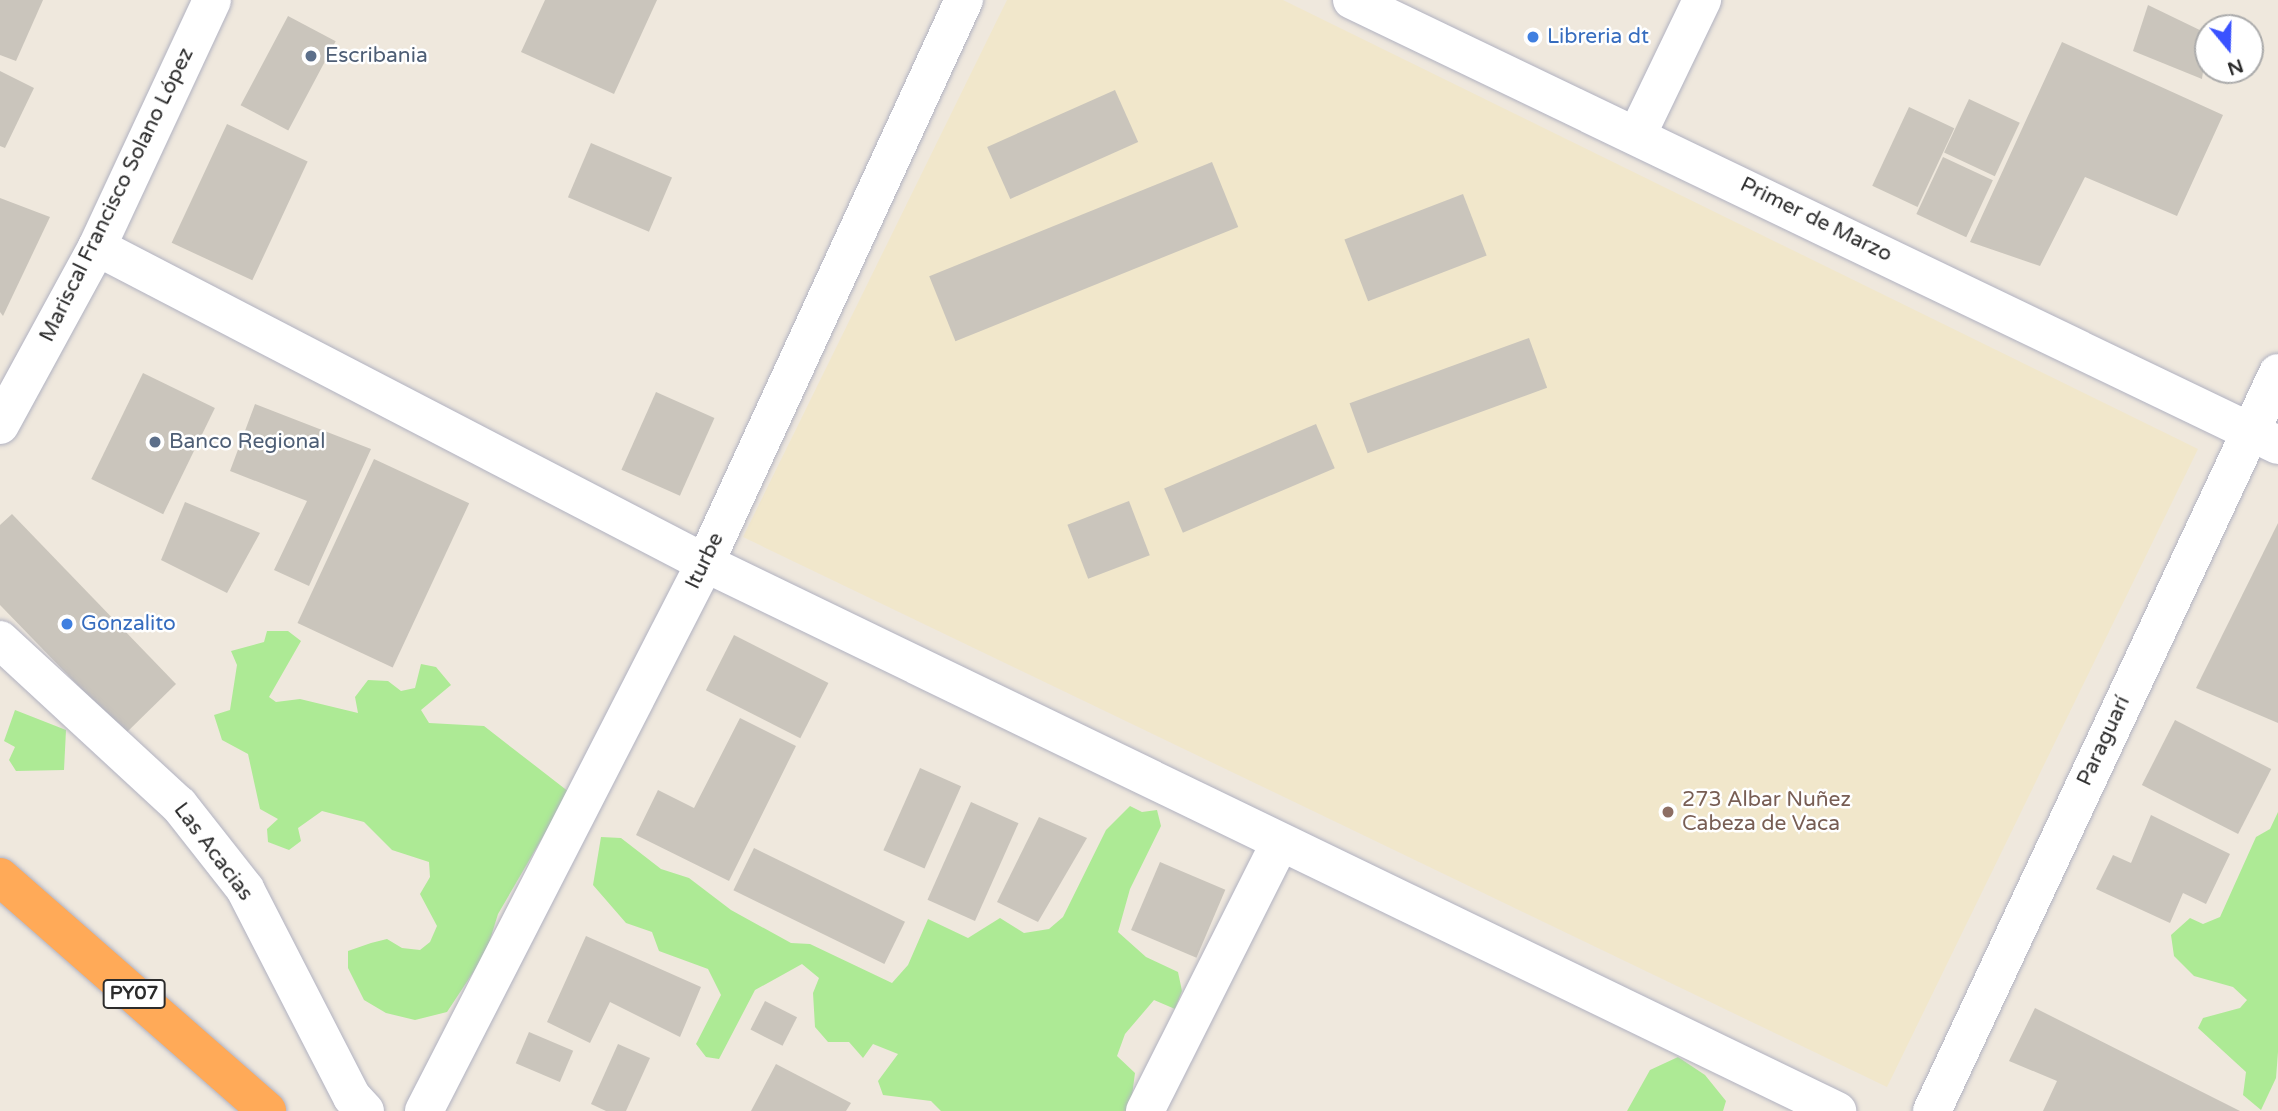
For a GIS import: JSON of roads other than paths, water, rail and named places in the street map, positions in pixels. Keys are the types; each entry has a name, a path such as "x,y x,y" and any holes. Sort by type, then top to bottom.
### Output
{"highway":[{"name":"PY07","path":"0,877 267,1111"}],"street":[{"name":"Mariscal Francisco Solano López","path":"0,425 97,247 212,0"},
{"name":"Iturbe","path":"424,1111 705,563 964,0"},
{"name":"Primer de Marzo","path":"1352,0 1638,133 2263,438"},
{"path":"1638,133 1702,0"},
{"path":"97,247 705,563 1837,1111"},
{"name":"Paraguarí","path":"1932,1111 2263,438 2278,373"},
{"name":"Las Acacias","path":"0,640 179,805 237,879 292,974 352,1097 365,1111"},
{"path":"1145,1111 1280,843"}],"place":[{"name":"Libreria dt","path":"1533,37"},
{"name":"Escribania","path":"311,56"},
{"name":"Banco Regional","path":"155,442"},
{"name":"Gonzalito","path":"67,624"},
{"name":"273 Albar Nuñez Cabeza de Vaca","path":"1668,812"}]}
